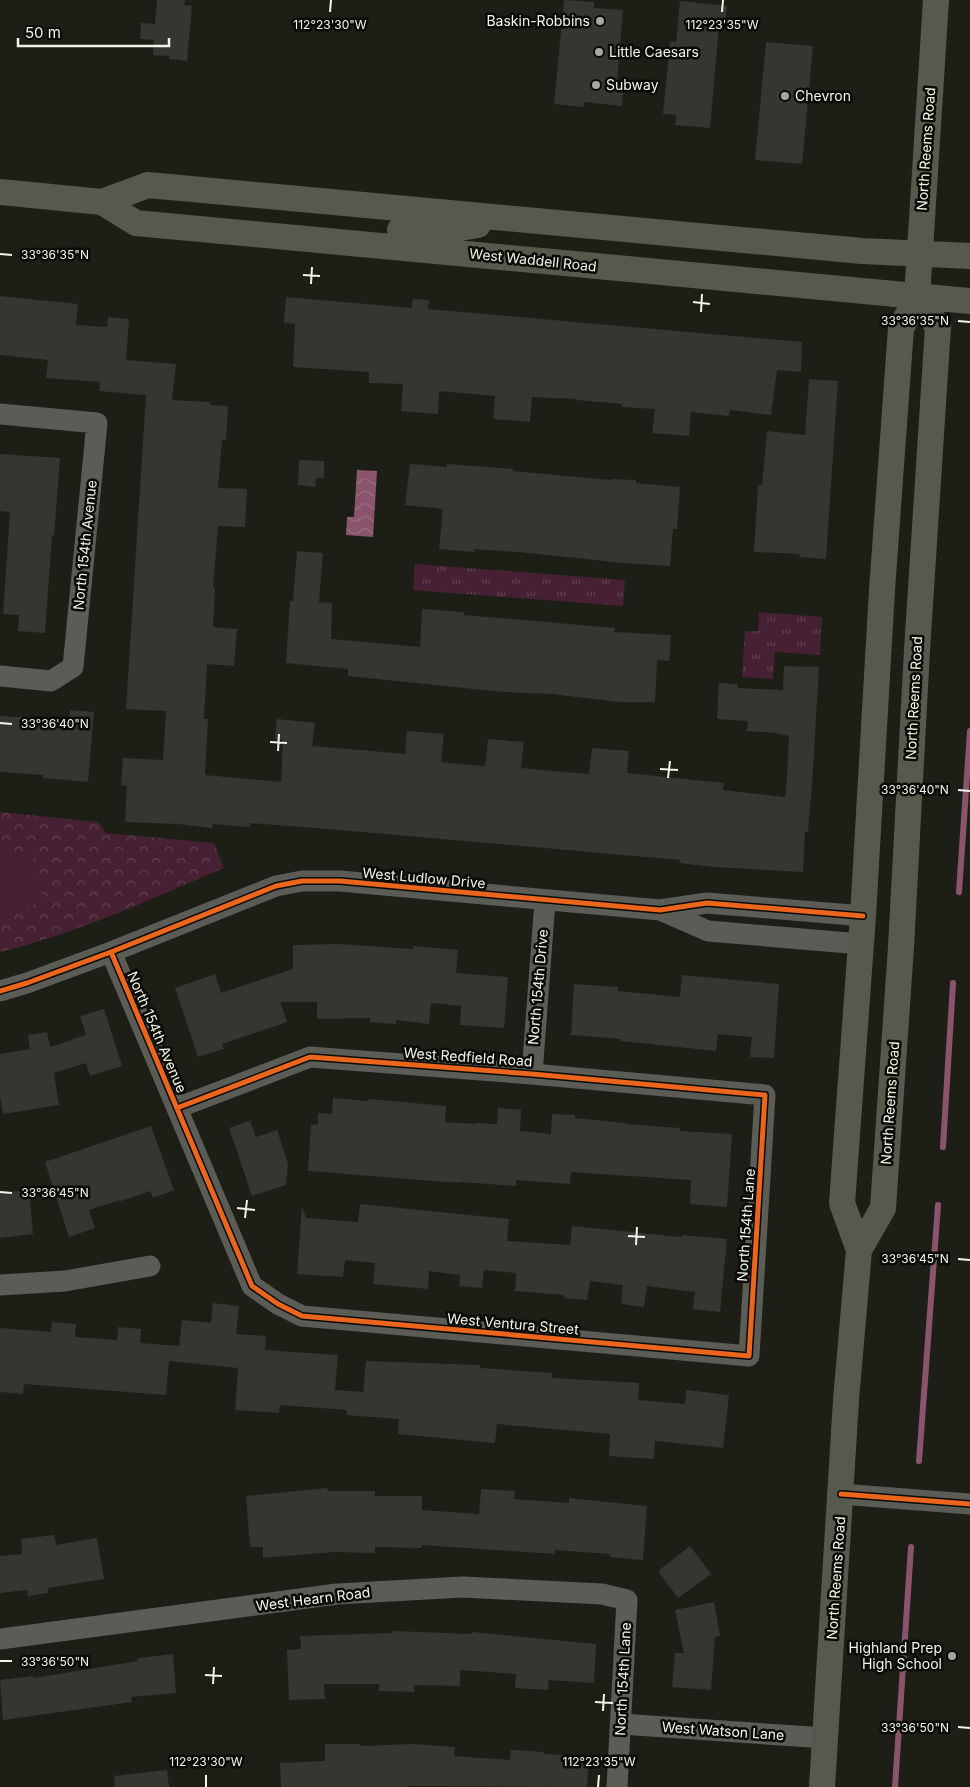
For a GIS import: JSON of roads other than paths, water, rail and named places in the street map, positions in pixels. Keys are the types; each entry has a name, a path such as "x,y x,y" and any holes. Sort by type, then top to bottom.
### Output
{"main road":[{"name":"North Reems Road","path":"859,1250 842,1203 863,916 882,590 901,328 917,297 936,0"},
{"name":"West Waddell Road","path":"0,192 102,202 148,185 862,251 970,256"},
{"name":"West Waddell Road","path":"102,202 136,223 970,301"},
{"path":"249,233 271,222 288,220 312,220 429,233 518,219"},
{"name":"North Reems Road","path":"822,1787 846,1400 859,1250 883,1208 901,948 917,650 938,327 917,297"}],"street":[{"name":"North 154th Avenue","path":"0,414 97,423 73,668 51,681 0,676"},
{"name":"West Ludlow Drive","path":"0,991 111,952 276,886 302,881 340,881 660,910 707,902 863,916"},
{"name":"North 154th Drive","path":"532,1074 545,901"},
{"name":"West Ludlow Drive","path":"660,910 708,931 861,944"},
{"name":"North 154th Avenue","path":"111,952 252,1286 278,1304"},
{"name":"West Redfield Road","path":"177,1108 310,1057 532,1074 765,1095"},
{"name":"North 154th Lane","path":"749,1356 765,1095"},
{"path":"0,1284 65,1281 150,1266"},
{"name":"West Ventura Street","path":"278,1304 302,1316 749,1356"},
{"path":"841,1494 970,1504"},
{"name":"West Hearn Road","path":"0,1639 337,1594 463,1587 602,1594 628,1600"},
{"name":"North 154th Lane","path":"617,1787 628,1600"},
{"name":"West Watson Lane","path":"621,1724 825,1738"}],"water":[{"path":"357,470 377,471 373,537 346,535 347,517 354,517"}],"waterway":[{"path":"959,892 970,731"},
{"path":"943,1147 953,983"},
{"path":"919,1461 938,1205"},
{"path":"895,1787 911,1547"}],"place":[{"name":"Baskin-Robbins","path":"600,21"},
{"name":"Little Caesars","path":"599,52"},
{"name":"Subway","path":"596,85"},
{"name":"Chevron","path":"785,96"},
{"name":"Highland Prep High School","path":"952,1656"}]}
